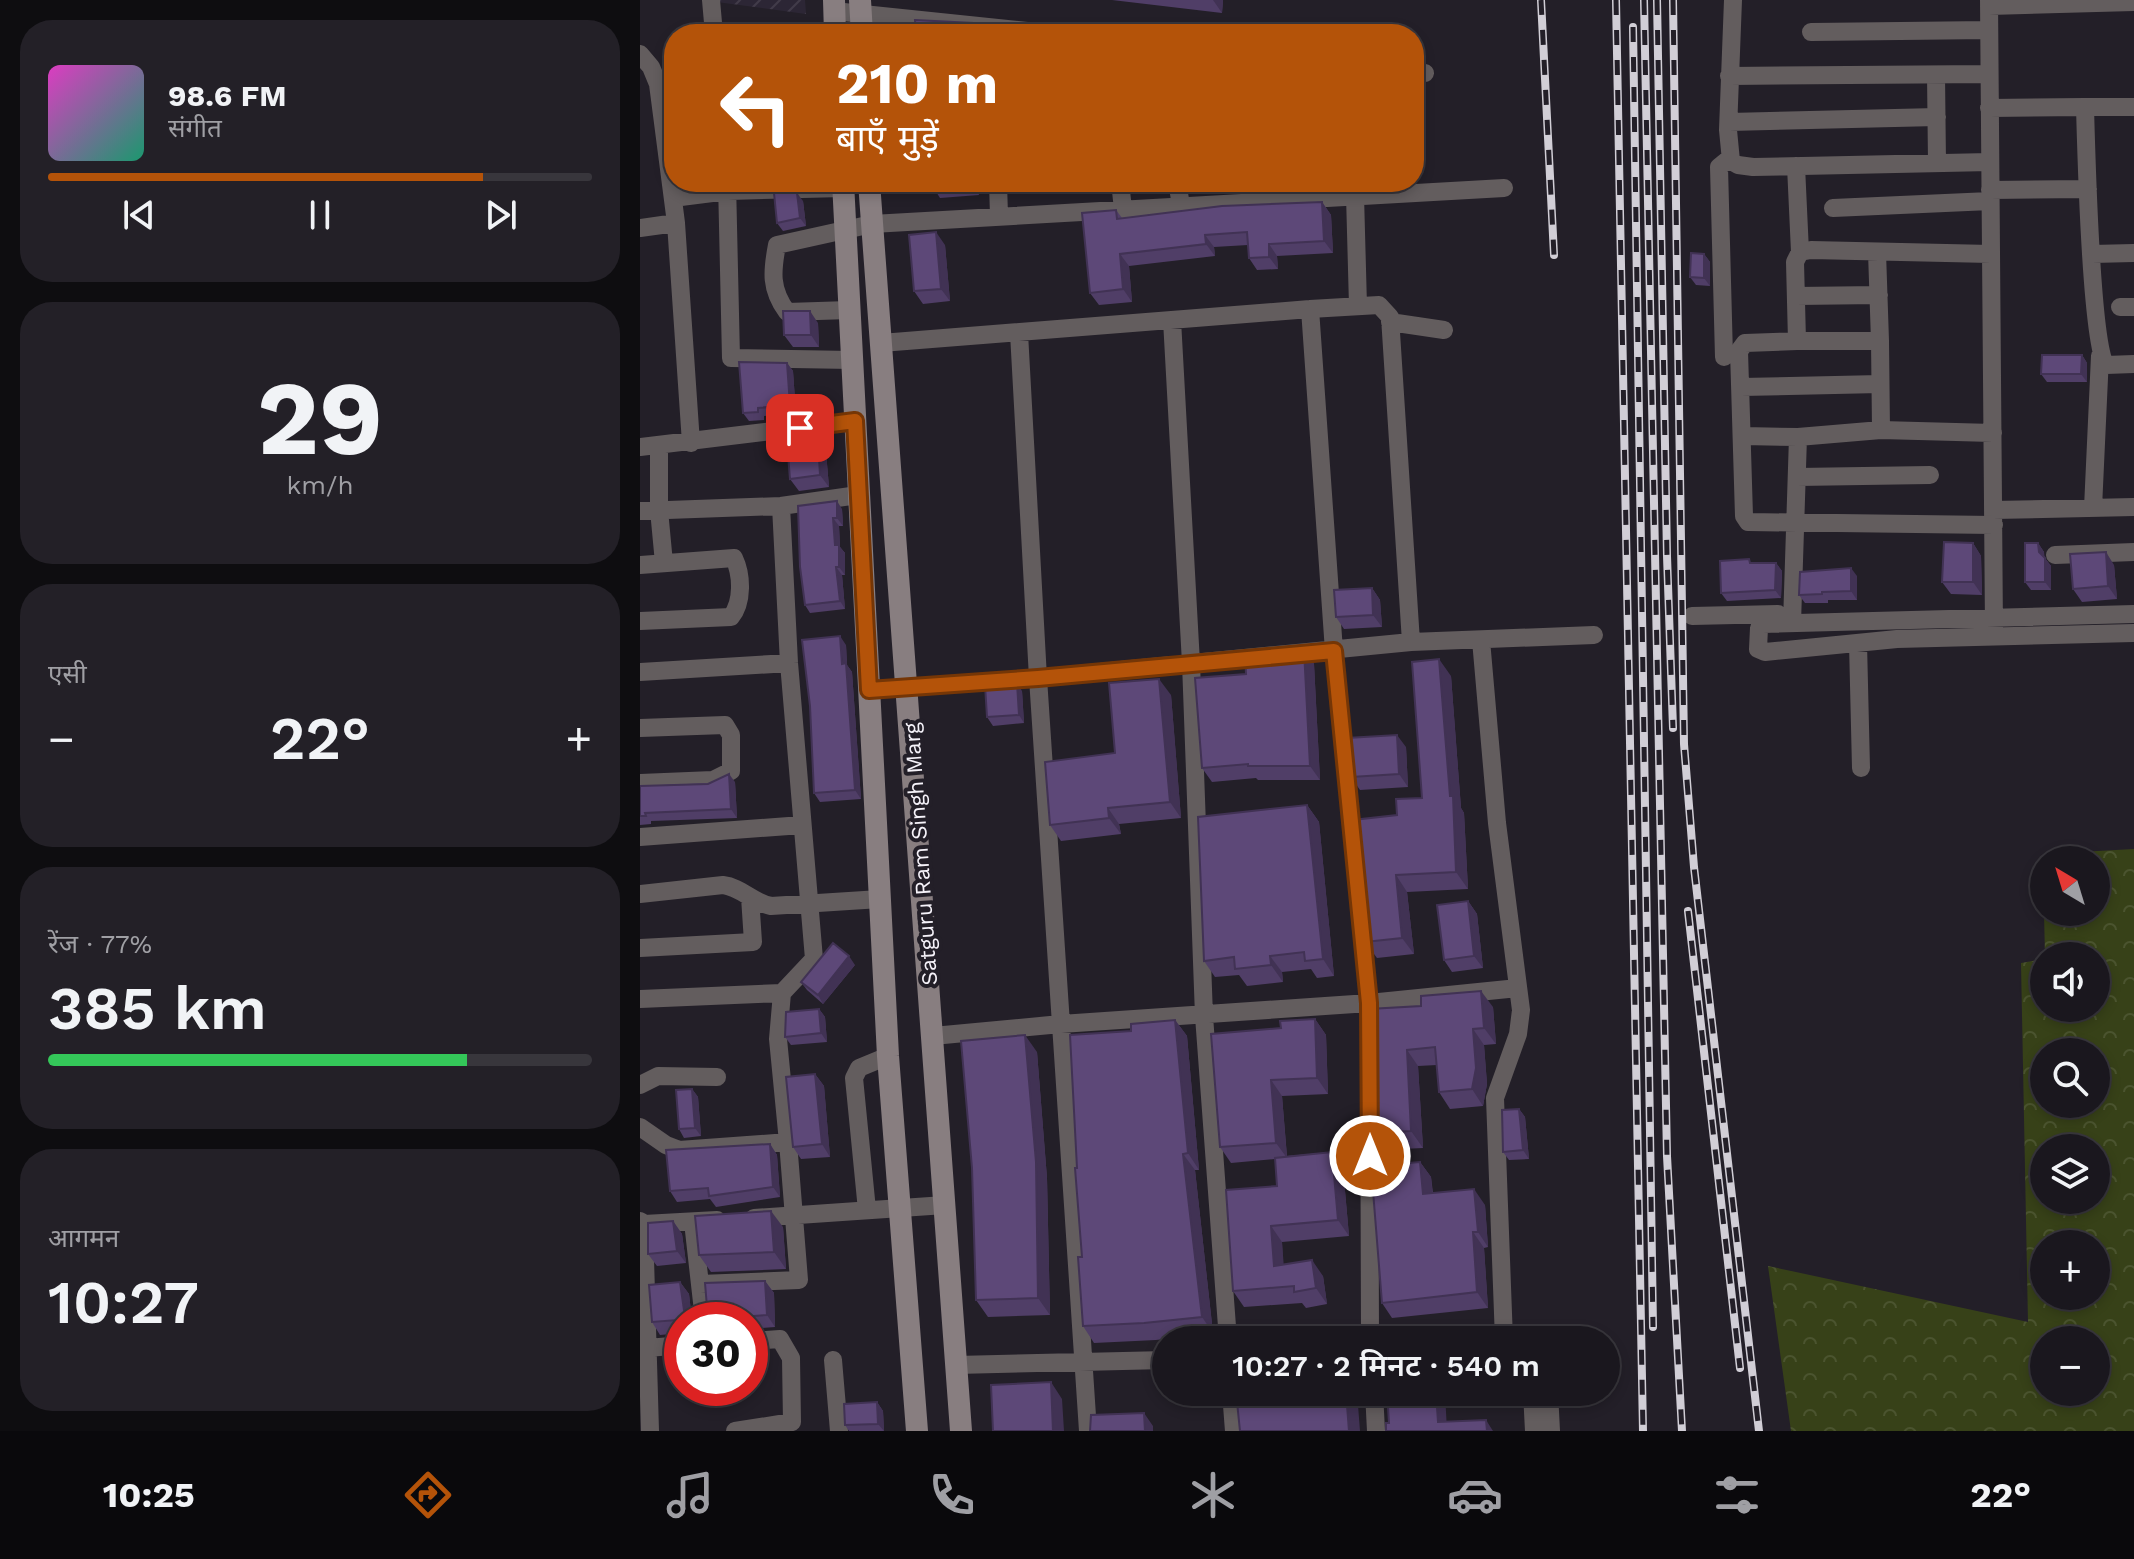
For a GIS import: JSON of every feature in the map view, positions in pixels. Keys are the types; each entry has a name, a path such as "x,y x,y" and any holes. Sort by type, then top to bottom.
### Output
{"main road":[{"name":"Satguru Ram Singh Marg","path":"843,192 888,1056 917,1431"},
{"name":"Satguru Ram Singh Marg","path":"870,192 909,686 961,1431"}],"street":[{"path":"711,0 713,24"},
{"path":"1733,0 1729,76 1730,158 1738,165 1990,162"},
{"path":"1995,636 1989,3 2130,1"},
{"path":"834,6 861,16 932,24"},
{"path":"1811,32 1989,30"},
{"path":"640,54 651,67 658,84 664,130"},
{"path":"1729,76 1989,74"},
{"path":"1936,75 1937,163"},
{"path":"2085,107 2100,356 2093,508"},
{"path":"1989,108 2134,107"},
{"path":"1729,122 1937,117"},
{"path":"1724,357 1719,167 1730,158"},
{"path":"1796,166 1800,252 1795,262 1797,341"},
{"path":"1424,192 1504,188"},
{"path":"1833,208 2088,189"},
{"path":"672,192 691,443"},
{"path":"673,198 702,192"},
{"path":"727,192 731,358 852,360"},
{"path":"998,192 999,216"},
{"path":"1121,192 1123,209"},
{"path":"1179,192 1181,205"},
{"path":"849,310 787,312 776,298 771,274 777,245 872,224 1181,205 1295,192"},
{"path":"1338,192 1355,195 1419,192"},
{"path":"1355,195 1358,306"},
{"path":"640,228 676,223"},
{"path":"1800,252 1991,254"},
{"path":"1877,252 1881,430"},
{"path":"2092,254 2134,253"},
{"path":"1796,296 1879,295"},
{"path":"881,343 1310,309 1384,308 1390,322 1411,642"},
{"path":"1310,309 1334,651 1369,1003 1370,1326"},
{"path":"1172,320 1191,663 1204,1016 1227,1326"},
{"path":"1390,322 1444,330"},
{"path":"1019,333 1038,678 1088,1431"},
{"path":"1880,341 1756,341 1741,346 1745,520 1796,523 1993,518 2134,507"},
{"path":"2100,356 2106,365 2134,364"},
{"path":"1741,387 1880,384"},
{"path":"640,447 855,421"},
{"path":"1743,436 1798,437 1881,430 1993,433"},
{"path":"1792,618 1798,437"},
{"path":"659,445 659,510 664,563"},
{"path":"1797,477 1930,475"},
{"path":"640,511 781,506 858,495"},
{"path":"700,1284 799,1280 778,1039 782,993 814,959 789,663 781,506"},
{"path":"2055,555 2134,552"},
{"path":"640,565 734,558 739,569 738,608 731,617 640,621"},
{"path":"1692,616 1792,618 2134,614"},
{"path":"1792,618 1760,625 1758,649 1765,652 1858,643 2134,633"},
{"path":"869,690 1038,678 1411,642 1594,635"},
{"path":"1481,640 1497,823 1521,1010 1518,1034 1495,1098 1504,1326"},
{"path":"1858,643 1861,768"},
{"path":"640,672 789,663"},
{"path":"640,728 721,724 728,727 731,735 731,771 713,780 640,783"},
{"path":"640,837 802,825"},
{"path":"640,894 723,885 771,906 880,899"},
{"path":"640,948 753,942 750,897"},
{"path":"933,1036 1369,1003 1518,988"},
{"path":"640,999 782,993"},
{"path":"867,1210 854,1078 859,1068 888,1056"},
{"path":"640,1085 658,1076 717,1077"},
{"path":"640,1127 679,1150 788,1142"},
{"path":"650,1431 642,1223 945,1205"},
{"path":"693,1222 702,1302"},
{"path":"735,1431 792,1422 791,1358 780,1339 768,1340"},
{"path":"648,1348 664,1347"},
{"path":"833,1360 839,1431"},
{"path":"956,1365 1152,1360"},
{"path":"1232,1406 1234,1431"},
{"path":"1375,1406 1376,1431"},
{"path":"1533,1406 1534,1431"},
{"path":"1550,1406 1551,1431"}],"shaded area":[{"path":"702,0 805,0 806,14"}],"green space":[{"path":"2134,849 2134,1431 1791,1431 1768,1266 2028,1322 2021,963 2030,961 2030,1022 2110,1022 2110,942 2045,942 2044,926 2110,926 2110,850"}],"building":[{"path":"915,20 973,23 973,24 915,24"},
{"path":"774,193 797,193 800,218 777,223"},
{"path":"1322,202 1324,241 1269,244 1269,257 1249,258 1247,232 1205,235 1206,244 1120,254 1123,289 1090,293 1082,213 1116,210 1117,219 1222,206"},
{"path":"936,232 941,289 914,291 909,235"},
{"path":"1691,253 1704,254 1704,278 1690,277"},
{"path":"783,311 810,311 811,335 784,335"},
{"path":"2042,355 2082,355 2081,374 2041,374"},
{"path":"739,362 787,363 790,405 758,408 758,412 743,413"},
{"path":"818,440 820,475 790,479 787,442"},
{"path":"837,501 837,518 833,518 835,545 839,545 839,567 836,567 840,601 805,605 798,506"},
{"path":"1944,542 1973,543 1973,582 1942,582"},
{"path":"2025,543 2038,543 2039,552 2045,558 2045,582 2025,582"},
{"path":"2106,552 2108,586 2073,589 2070,554"},
{"path":"1749,559 1750,563 1776,563 1775,590 1721,593 1720,561"},
{"path":"1851,568 1851,591 1799,595 1800,572"},
{"path":"1372,588 1373,615 1336,617 1334,590"},
{"path":"840,636 842,664 846,663 855,790 814,793 810,706 802,640"},
{"path":"1304,650 1310,766 1248,764 1202,768 1195,678 1246,674 1245,655"},
{"path":"1439,659 1450,796 1453,796 1456,872 1396,875 1402,938 1365,942 1353,820 1397,815 1396,799 1422,798 1412,662"},
{"path":"1159,679 1170,802 1108,808 1109,818 1050,825 1045,762 1115,753 1109,683"},
{"path":"1017,683 1019,715 987,717 985,685"},
{"path":"1397,735 1399,774 1351,777 1347,738"},
{"path":"729,774 731,809 645,813 646,816 640,816 640,786 708,784"},
{"path":"1307,805 1323,959 1305,961 1304,952 1270,956 1271,965 1235,969 1234,957 1204,961 1198,817"},
{"path":"1468,901 1474,956 1444,960 1437,905"},
{"path":"833,943 849,956 818,995 801,982"},
{"path":"1481,991 1484,1028 1473,1029 1476,1068 1472,1089 1439,1092 1435,1047 1407,1050 1411,1131 1370,1133 1369,1009 1421,1006 1421,996"},
{"path":"819,1009 821,1033 785,1037 786,1012"},
{"path":"1315,1019 1317,1078 1271,1080 1276,1143 1220,1147 1211,1034 1281,1028 1280,1021"},
{"path":"1175,1020 1188,1153 1183,1154 1202,1317 1083,1326 1070,1035 1131,1031 1131,1024"},
{"path":"1025,1035 1036,1162 1038,1298 976,1300 972,1168 961,1041"},
{"path":"815,1074 822,1144 793,1147 786,1077"},
{"path":"692,1089 695,1128 679,1129 676,1090"},
{"path":"1519,1109 1523,1150 1503,1152 1502,1110"},
{"path":"770,1144 773,1187 709,1196 708,1188 670,1191 666,1150"},
{"path":"1332,1152 1338,1220 1271,1226 1274,1266 1312,1260 1316,1288 1294,1292 1294,1286 1233,1291 1226,1190 1277,1186 1275,1158"},
{"path":"1420,1162 1423,1194 1474,1189 1478,1232 1473,1232 1477,1292 1382,1303 1371,1166"},
{"path":"771,1211 774,1252 699,1255 695,1216"},
{"path":"673,1221 677,1251 648,1254 648,1223"},
{"path":"765,1281 766,1302 707,1302 705,1283"},
{"path":"680,1282 683,1302 664,1302 664,1321 652,1322 649,1285"},
{"path":"1051,1382 1053,1431 993,1431 991,1385"},
{"path":"877,1402 878,1424 845,1425 844,1404"},
{"path":"1237,1406 1347,1406 1349,1431 1240,1431"},
{"path":"1388,1406 1437,1406 1438,1422 1486,1420 1487,1431 1386,1431 1386,1423 1389,1423"},
{"path":"1144,1413 1145,1431 1090,1431 1091,1415"}],"railway":[{"path":"1541,0 1554,255"},
{"path":"1616,0 1643,1431"},
{"path":"1644,0 1667,1156 1682,1431"},
{"path":"1657,0 1673,728"},
{"path":"1673,0 1684,744 1694,867 1759,1431"},
{"path":"1633,27 1653,1327"},
{"path":"1688,911 1740,1368"}],"route":[{"path":"800,428 855,421 869,690 1334,651 1369,1003 1370,1156"}]}
